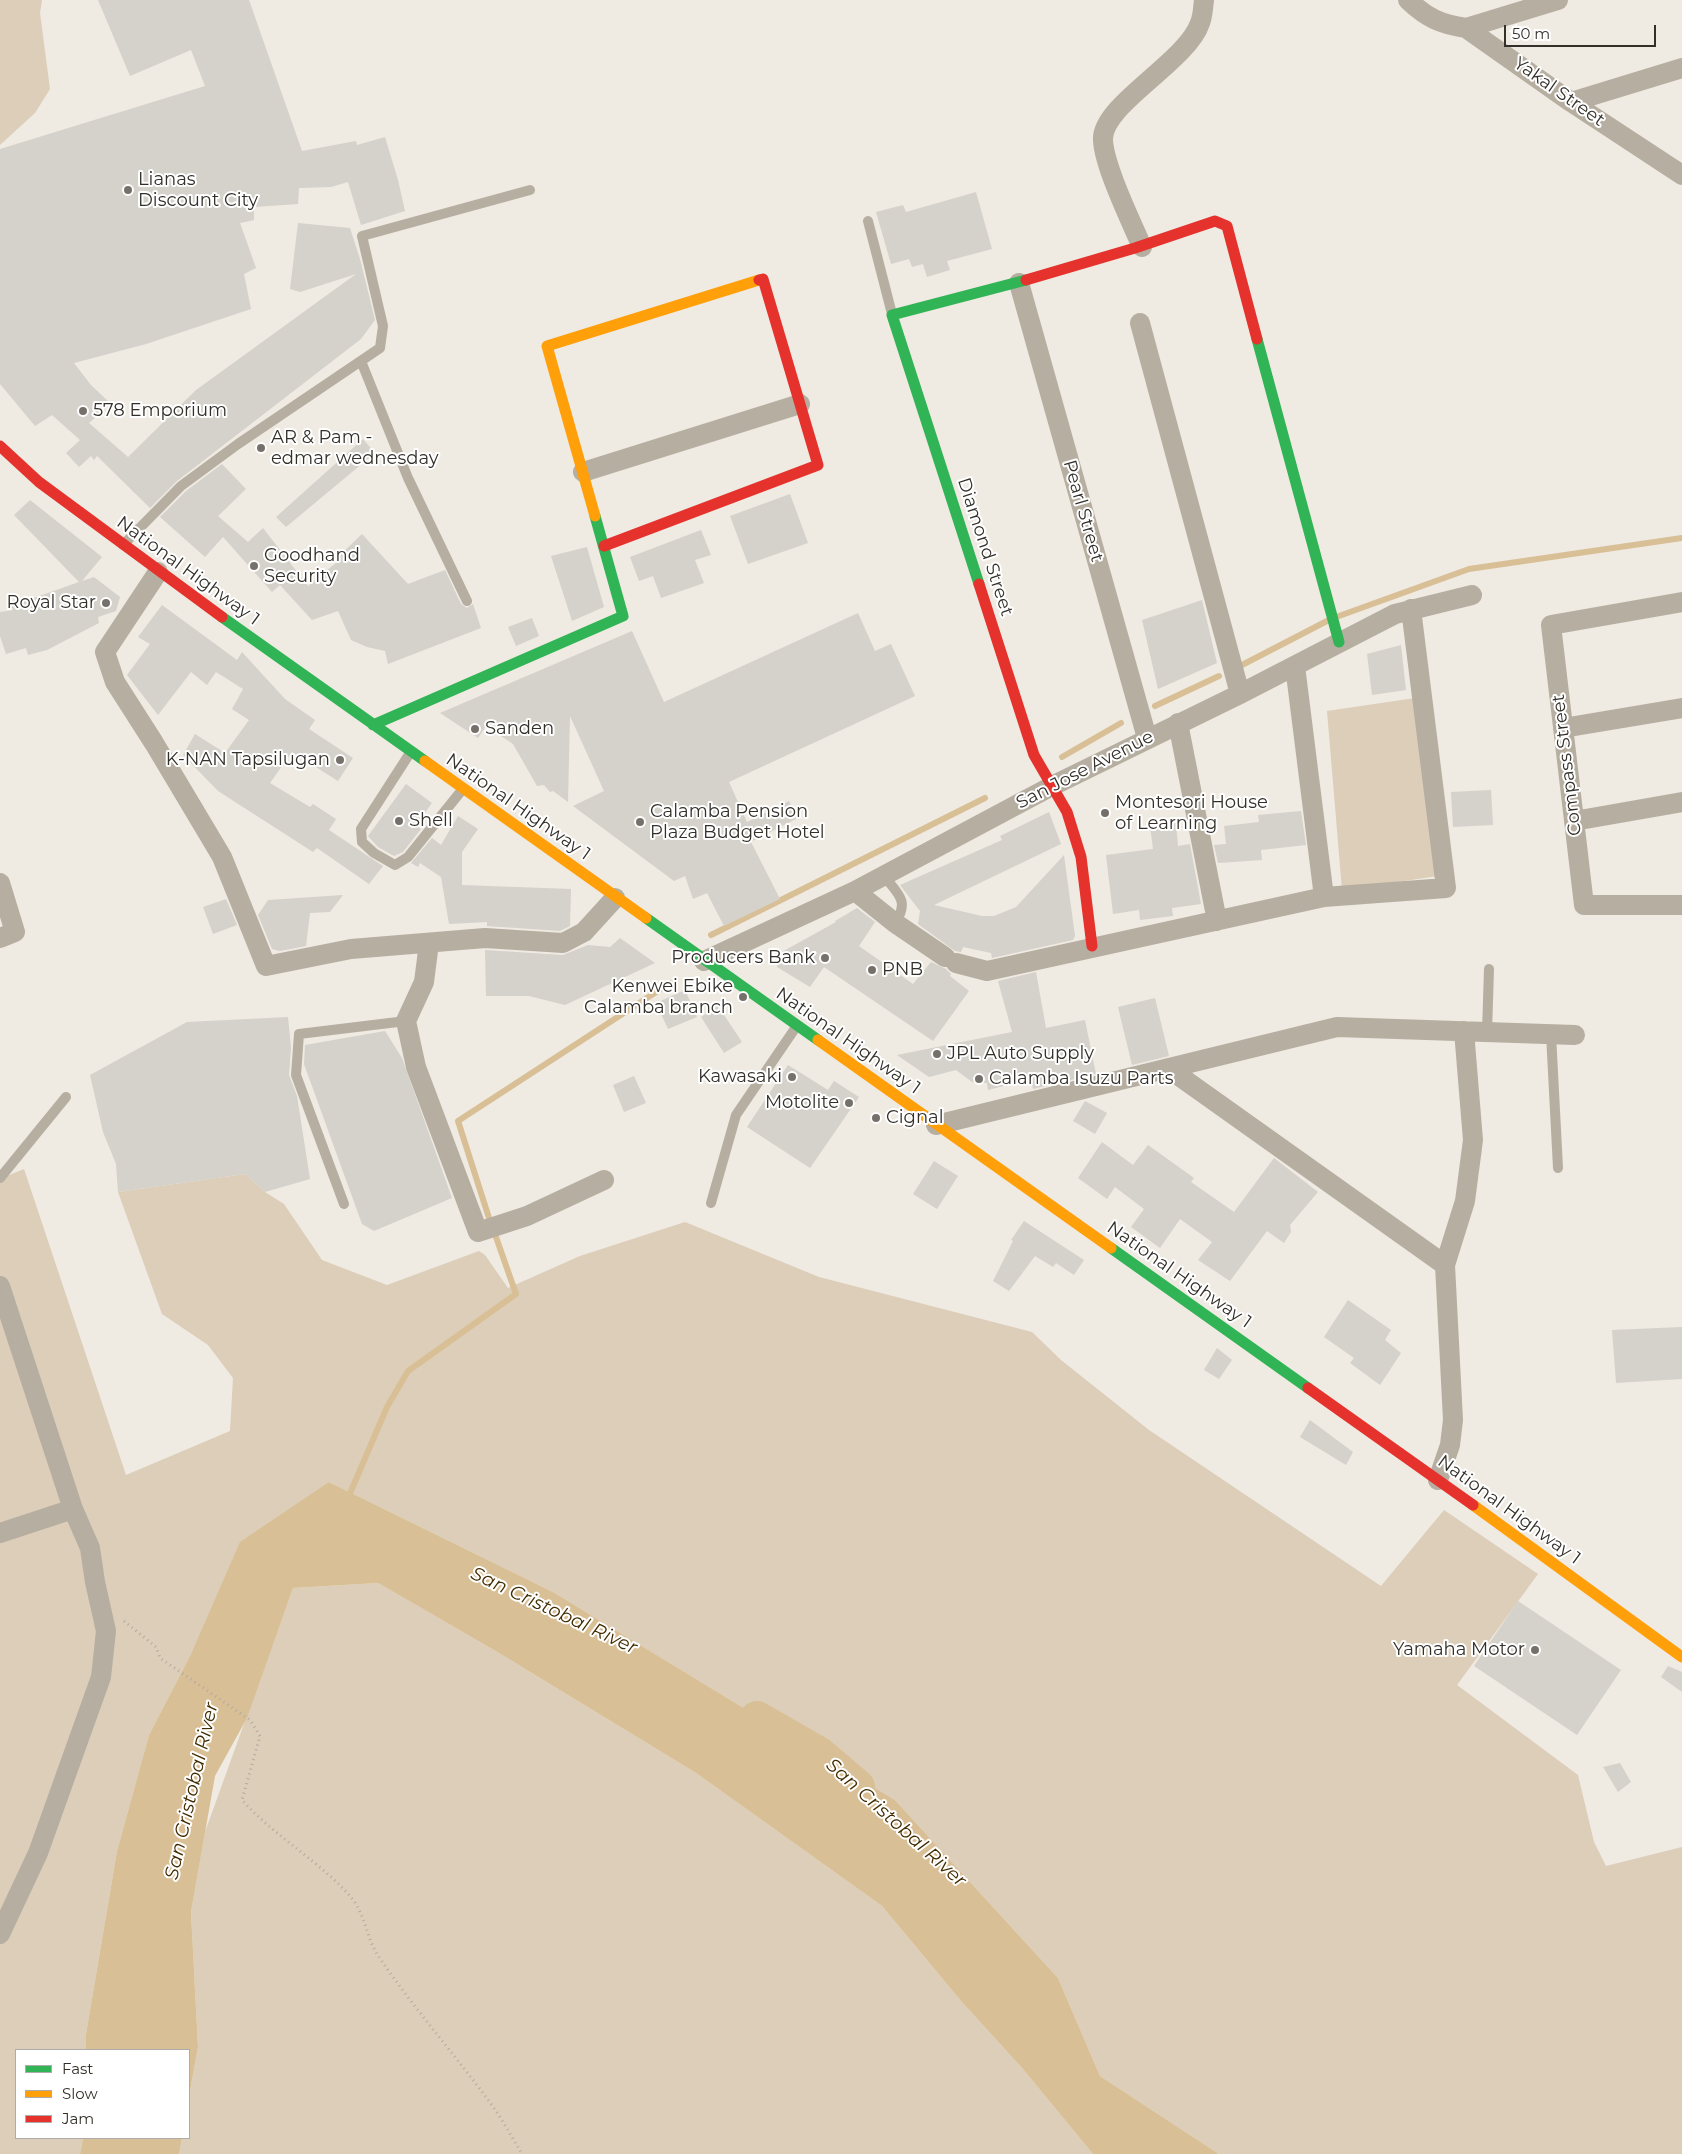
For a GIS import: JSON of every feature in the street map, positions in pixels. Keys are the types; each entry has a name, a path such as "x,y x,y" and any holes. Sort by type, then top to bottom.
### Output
{"main road":[{"path":"892,315 1019,283 1142,247 1215,222 1227,226 1339,642"},
{"path":"373,726 623,616 547,346 762,279 818,465 604,546"},
{"name":"Diamond Street","path":"892,315 1034,755 1067,812 1081,857 1092,946"},
{"name":"National Highway 1","path":"0,446 39,482 158,572 796,1027 1680,1651"}],"street":[{"path":"1142,247 1106,158 1102,138 1110,117 1183,50 1200,23 1204,0"},
{"name":"Yakal Street","path":"1408,0 1423,14 1446,25 1466,28 1570,102 1682,175"},
{"path":"1466,28 1558,0"},
{"path":"1570,102 1682,68"},
{"name":"Pearl Street","path":"1019,283 1147,738"},
{"path":"1140,324 1240,694"},
{"path":"583,472 800,404"},
{"path":"158,572 105,652 115,682 154,742 222,857 266,966 350,949 485,938 563,943 584,932 615,898"},
{"name":"San Jose Avenue","path":"704,961 855,891 1052,786 1240,694 1395,614 1472,595"},
{"name":"Compass Street","path":"1682,602 1551,625 1584,905 1682,905"},
{"path":"855,891 895,923 951,960 987,971 1092,946 1324,897 1446,888 1412,609"},
{"path":"1295,666 1324,897"},
{"path":"1563,728 1682,708"},
{"path":"1178,723 1217,921"},
{"path":"1574,821 1682,802"},
{"path":"0,883 15,932 0,938"},
{"path":"429,943 424,982 406,1021 416,1067 478,1232 527,1216 604,1180"},
{"path":"936,1125 1338,1027 1575,1035"},
{"path":"1438,1480 1450,1445 1453,1420 1445,1264 1465,1201 1473,1140 1464,1031"},
{"path":"1168,1068 1445,1264"},
{"path":"0,1286 73,1509 90,1548 95,1582 106,1631 101,1677 38,1853 0,1934"},
{"path":"0,1533 73,1509"}],"lane":[{"path":"122,546 181,486 238,444 380,348 383,326 362,236 530,190"},
{"path":"868,221 892,315"},
{"path":"361,362 408,478 467,601"},
{"path":"411,752 361,829 362,842 374,853 395,865 408,857 462,789"},
{"path":"884,876 903,901 903,912 895,923"},
{"path":"1487,1032 1489,969"},
{"path":"344,1204 296,1075 299,1034 406,1021"},
{"path":"711,1203 736,1116 796,1027"},
{"path":"1551,1034 1558,1168"},
{"path":"0,1178 66,1097"}],"path":[{"path":"160,1658 250,1720 260,1736 242,1800 258,1818 296,1846 351,1897 365,1921 377,1955 432,2031 495,2110 522,2154"}],"shaded area":[{"path":"0,0 42,0 40,13 50,89 35,113 0,145"},
{"path":"1415,698 1438,876 1342,890 1327,711"},
{"path":"24,1169 126,1475 230,1431 233,1378 208,1345 162,1314 118,1192 245,1174 265,1192 284,1204 322,1260 387,1285 479,1251 485,1255 508,1288 580,1256 685,1222 819,1277 1032,1332 1061,1360 1149,1430 1381,1586 1444,1510 1538,1574 1457,1685 1578,1775 1594,1842 1606,1866 1682,1847 1682,2154 1219,2154 1100,2076 1058,1978 895,1800 553,1592 329,1482 192,1652 149,1735 117,1851 86,2034 86,2049 15,2049 15,2139 83,2139 80,2154 0,2154 0,1179"},
{"path":"378,1583 499,1653 696,1773 882,1906 961,2001 1022,2068 1093,2154 179,2154 182,2139 190,2139 190,2091 198,2047 191,1912 205,1832 293,1588"}],"water":[{"path":"329,1482 553,1592 895,1800 1058,1978 1100,2076 1219,2154 1093,2154 1022,2068 961,2001 882,1906 696,1773 499,1653 378,1583 293,1588 247,1718 215,1776 191,1912 198,2047 190,2091 190,2049 86,2049 86,2034 117,1851 149,1735 192,1652 240,1542"},
{"path":"83,2139 182,2139 179,2154 80,2154"}],"building":[{"name":"Lianas Discount City","path":"98,0 249,0 302,151 356,141 357,145 385,137 405,211 361,225 348,182 331,187 299,188 298,204 254,207 254,220 240,223 256,268 244,274 251,309 146,344 74,363 91,385 111,404 89,423 128,457 196,390 356,274 300,292 290,289 298,223 350,228 360,259 375,320 361,339 177,481 150,508 97,456 94,460 91,456 79,467 66,453 80,440 52,415 35,426 0,384 0,149 205,86 191,50 130,76"},
{"path":"976,192 992,249 947,261 950,270 927,277 923,264 912,267 909,259 891,264 876,212 903,205 906,212"},
{"path":"363,439 375,453 286,527 276,517"},
{"path":"222,464 246,489 218,516 248,542 263,528 308,586 337,562 335,560 362,534 408,584 445,570 461,604 467,608 473,604 481,628 388,664 385,651 367,647 351,640 338,611 312,620 280,585 272,592 223,537 205,557 160,517 186,491"},
{"path":"790,494 808,543 748,564 730,516"},
{"path":"30,500 102,557 82,581 94,577 120,597 116,611 98,617 99,623 47,650 28,655 26,648 6,654 0,636 0,612 13,610 11,606 79,582 14,515"},
{"path":"701,530 711,555 695,560 704,583 661,598 653,576 639,581 630,557"},
{"path":"587,547 604,607 572,621 551,556"},
{"path":"1202,600 1217,663 1158,689 1142,620"},
{"path":"162,605 237,660 242,652 285,699 315,720 309,729 353,758 338,781 292,752 270,783 310,807 313,804 336,819 329,830 383,866 369,884 317,848 313,852 218,791 183,755 195,734 225,753 249,720 232,709 243,689 216,672 207,685 191,672 158,715 127,675 150,644 138,637"},
{"path":"858,613 875,651 891,644 915,696 729,782 747,822 789,801 798,818 751,842 780,899 724,926 707,893 693,899 685,876 674,881 573,806 604,791 570,716 568,802 553,791 550,792 544,785 537,786 513,744 486,726 478,738 440,713 632,631 664,702"},
{"path":"532,618 539,636 516,646 508,627"},
{"path":"1401,645 1406,690 1372,695 1367,654"},
{"name":"Shell","path":"406,784 432,803 416,825 421,829 403,852 394,856 378,847 368,836"},
{"path":"1491,790 1493,825 1453,827 1451,792"},
{"path":"1301,811 1306,845 1261,850 1262,860 1218,863 1214,845 1226,844 1224,826 1259,822 1258,815"},
{"path":"1049,812 1061,844 934,905 982,916 994,916 1016,907 1064,855 1075,936 1073,940 992,958 991,953 963,947 961,952 955,951 918,924 920,911 900,885 1002,840 1000,836"},
{"path":"458,816 478,829 462,852 462,885 571,889 570,926 560,931 487,926 487,922 449,924 441,877 420,863 418,867 411,863 432,838 441,845"},
{"path":"1176,823 1178,846 1190,844 1201,904 1172,908 1173,916 1140,920 1139,910 1113,914 1106,855 1153,849 1150,826"},
{"path":"343,895 330,912 310,913 306,946 280,951 272,949 258,915 268,900"},
{"path":"226,899 237,925 213,934 203,907"},
{"path":"857,908 875,922 859,946 913,984 931,962 946,969 951,974 950,976 969,991 933,1041 824,967 810,987 777,967 780,953"},
{"path":"620,938 655,963 565,1005 529,996 486,996 485,950 563,955 588,945 610,947"},
{"path":"1036,972 1046,1028 1085,1020 1096,1074 1033,1089 1031,1079 988,1090 987,1083 972,1082 956,1070 929,1077 897,1055 1012,1032 998,981"},
{"path":"685,990 697,1017 668,1029 656,1003"},
{"path":"1155,998 1169,1056 1132,1065 1118,1007"},
{"path":"718,1006 742,1042 724,1053 701,1017"},
{"path":"288,1017 291,1048 289,1075 297,1096 310,1179 265,1192 245,1174 118,1192 116,1164 103,1132 90,1075 187,1022"},
{"path":"385,1031 402,1058 452,1198 374,1231 362,1224 304,1064 305,1045"},
{"path":"788,1065 828,1090 834,1081 859,1097 810,1168 747,1127"},
{"path":"634,1076 646,1103 624,1112 613,1085"},
{"path":"1085,1101 1107,1113 1095,1134 1073,1121"},
{"path":"1102,1142 1133,1165 1148,1145 1194,1178 1191,1182 1234,1212 1274,1158 1318,1192 1290,1225 1291,1232 1284,1243 1267,1231 1230,1281 1198,1260 1212,1242 1180,1219 1160,1248 1131,1227 1144,1209 1115,1187 1107,1199 1078,1178"},
{"path":"934,1161 958,1176 937,1209 913,1194"},
{"path":"1024,1221 1084,1260 1074,1275 1056,1263 1053,1267 1035,1256 1009,1291 993,1281 1013,1241 1011,1240"},
{"path":"1348,1300 1391,1330 1385,1340 1401,1353 1380,1385 1350,1363 1354,1358 1324,1337"},
{"path":"1682,1327 1682,1379 1616,1383 1612,1330"},
{"path":"1217,1348 1232,1360 1219,1379 1204,1370"},
{"path":"1310,1420 1353,1452 1346,1465 1300,1437"},
{"path":"1518,1601 1621,1670 1577,1735 1474,1666"},
{"path":"1668,1666 1682,1672 1682,1692 1661,1677"},
{"path":"1620,1763 1631,1782 1618,1792 1603,1767"}],"waterway":[{"path":"1339,616 1469,569 1682,538"},
{"path":"1242,665 1327,621"},
{"path":"1155,706 1219,676"},
{"path":"1062,757 1121,723"},
{"path":"711,935 985,798"},
{"path":"489,1218 458,1121 670,983"},
{"path":"348,1498 387,1407 408,1371 516,1294 496,1237"},
{"name":"San Cristobal River","path":"757,1719 818,1754 857,1787"}],"traffic: fast":[{"path":"979,584 892,315 1026,280"},
{"path":"1257,339 1339,642"},
{"path":"373,725 623,616 595,516"},
{"path":"222,617 425,761"},
{"path":"646,918 818,1040"},
{"path":"1111,1248 1308,1388"}],"traffic: slow":[{"path":"595,516 547,346 759,280"},
{"path":"425,761 646,918"},
{"path":"818,1040 1111,1248"},
{"path":"1473,1505 1682,1657"}],"traffic: jam":[{"path":"1026,280 1135,248 1215,221 1227,226 1257,339"},
{"path":"604,546 818,465 763,279 759,280"},
{"path":"0,446 39,482 222,617"},
{"path":"979,584 1034,755 1067,812 1081,857 1092,946"},
{"path":"1308,1388 1473,1505"}],"place":[{"name":"Lianas Discount City","path":"128,190"},
{"name":"578 Emporium","path":"83,411"},
{"name":"AR & Pam - edmar wednesday","path":"261,448"},
{"name":"Goodhand Security","path":"254,566"},
{"name":"Royal Star","path":"106,603"},
{"name":"Sanden","path":"475,729"},
{"name":"K-NAN Tapsilugan","path":"340,760"},
{"name":"Montesori House of Learning","path":"1105,813"},
{"name":"Shell","path":"399,821"},
{"name":"Calamba Pension Plaza Budget Hotel","path":"640,822"},
{"name":"Producers Bank","path":"825,958"},
{"name":"PNB","path":"872,970"},
{"name":"Kenwei Ebike Calamba branch","path":"743,997"},
{"name":"JPL Auto Supply","path":"937,1054"},
{"name":"Kawasaki","path":"792,1077"},
{"name":"Calamba Isuzu Parts","path":"979,1079"},
{"name":"Motolite","path":"849,1103"},
{"name":"Cignal","path":"876,1118"},
{"name":"Yamaha Motor","path":"1535,1650"}]}
